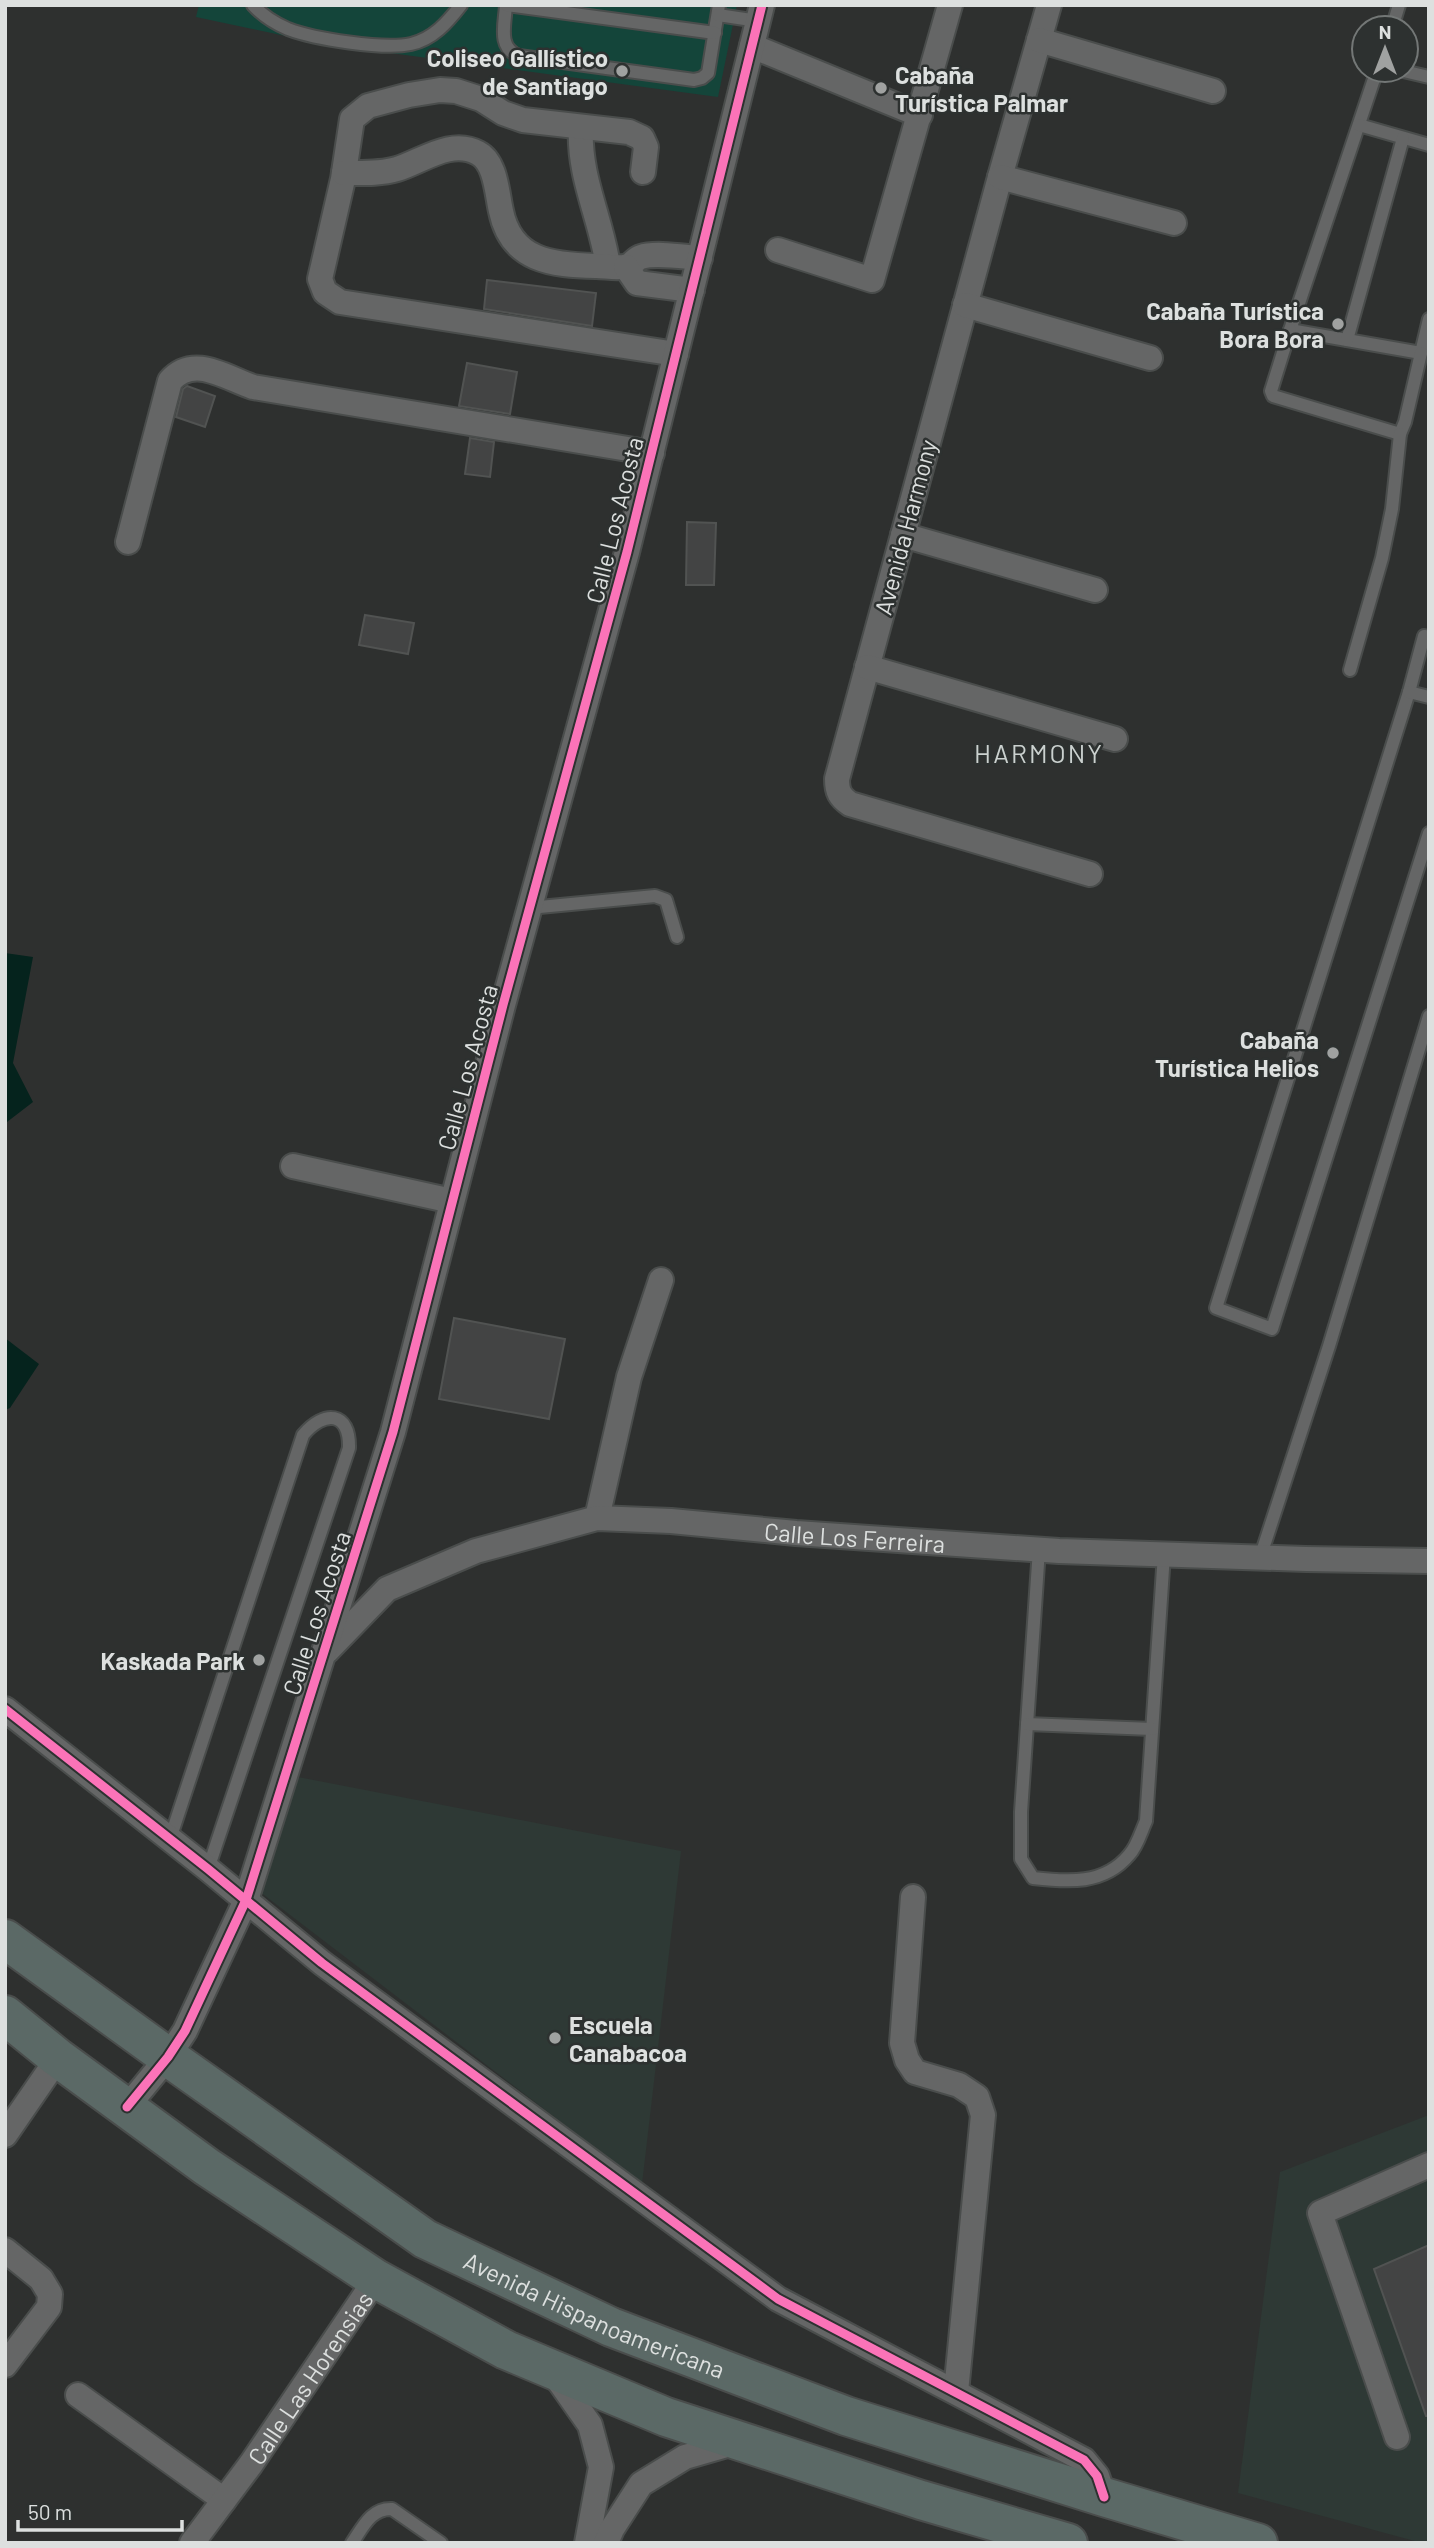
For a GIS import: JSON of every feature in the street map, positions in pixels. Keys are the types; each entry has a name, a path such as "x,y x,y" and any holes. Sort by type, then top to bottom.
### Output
{"main road":[{"name":"Avenida Hispanoamericana","path":"5,1939 425,2239 611,2327 846,2416 1104,2497 1216,2536 1258,2543"},
{"path":"5,2015 58,2058 207,2167 376,2279 506,2350 666,2417 921,2500 1068,2543"}],"street":[{"path":"778,250 872,280 950,5"},
{"name":"Avenida Harmony","path":"1049,5 867,667 837,779 837,790 841,798 862,807 1090,874"},
{"name":"Calle Los Acosta","path":"127,2107 168,2057 185,2031 246,1900 393,1432 529,908 627,552 760,13"},
{"path":"1039,40 1213,91"},
{"path":"752,46 920,115"},
{"path":"643,172 646,147 642,138 629,132 523,120 503,113 481,99 456,91 440,90 409,95 368,106 352,120 344,173 320,279 325,292 340,302 676,354"},
{"path":"581,127 580,149 586,184 617,267 637,282 692,290"},
{"path":"344,173 398,169 414,160 445,150 480,153 492,171 504,226 520,249 546,262 617,267 641,257 700,258"},
{"path":"1000,177 1174,223"},
{"path":"965,306 1150,358"},
{"path":"128,542 170,381 189,368 202,367 253,387 652,453"},
{"path":"903,535 1095,590"},
{"path":"867,667 1115,739"},
{"path":"293,1166 452,1201"},
{"path":"597,1518 629,1377 660,1280"},
{"name":"Calle Los Ferreira","path":"322,1657 387,1589 476,1551 597,1518 671,1521 796,1533 1039,1549 1260,1558 1429,1561"},
{"path":"5,1709 322,1963 778,2299 1084,2460 1097,2476 1104,2497"},
{"path":"913,1897 902,2043 907,2060 915,2072 959,2085 976,2097 984,2115 956,2392"},
{"path":"5,2135 58,2058"},
{"path":"1397,2437 1320,2213 1429,2165"},
{"path":"5,2250 41,2279 50,2294 49,2307 5,2365"},
{"name":"Calle Las Horensias","path":"192,2543 376,2279"},
{"path":"550,2368 590,2425 601,2467 587,2543"},
{"path":"78,2395 224,2500"},
{"path":"606,2543 641,2484 685,2457 740,2441"}],"lane":[{"path":"253,5 263,16 290,30 383,45 411,44 434,34 461,5"},
{"path":"715,33 507,5 503,37 510,53 519,57 694,80 702,78 708,72 715,33 718,10 760,13"},
{"path":"1372,84 1271,391 1273,396 1400,434"},
{"path":"1359,125 1429,145"},
{"path":"1347,340 1403,138"},
{"path":"1350,670 1382,558 1392,509 1400,434 1429,319"},
{"path":"1290,330 1421,353"},
{"path":"1429,637 1424,636 1409,692 1216,1308 1272,1329 1429,832"},
{"path":"1409,692 1429,697"},
{"path":"529,908 655,896 666,900 677,937"},
{"path":"1260,1558 1329,1346 1429,1016"},
{"path":"170,1839 303,1435 313,1424 324,1418 334,1418 345,1424 349,1434 349,1448 208,1869"},
{"path":"1039,1549 1021,1812 1021,1859 1033,1878 1065,1882 1101,1877 1129,1855 1146,1821 1164,1554"},
{"path":"1027,1724 1152,1729"},
{"path":"352,2543 374,2512 383,2509 392,2510 441,2543"}],"shaded area":[{"name":"Coliseo Gallístico de Santiago","path":"199,5 737,5 718,97 323,44 196,17"},
{"path":"5,953 33,957 13,1063 33,1102 7,1122"},
{"path":"5,1338 39,1364 10,1408 5,1410"},
{"name":"Escuela Canabacoa","path":"298,1777 681,1851 642,2184 260,1892"},
{"path":"1429,2115 1429,2543 1422,2543 1238,2493 1280,2172"}],"building":[{"path":"487,280 596,293 592,326 484,309"},
{"path":"467,363 517,372 510,414 459,406"},
{"path":"187,386 215,396 205,427 176,417 183,389"},
{"path":"470,438 494,442 490,477 465,474"},
{"path":"687,522 716,523 714,585 686,585"},
{"path":"365,615 414,623 408,654 359,645"},
{"path":"454,1318 565,1339 549,1419 439,1399"},
{"path":"1429,2245 1429,2416 1426,2416 1374,2269"}],"cycle path":[{"path":"127,2107 168,2057 185,2031 246,1900 393,1432 503,1005 627,552 762,5"},
{"path":"5,1709 322,1963 778,2299 1084,2460 1097,2476 1104,2497"}],"place":[{"name":"Coliseo Gallístico de Santiago","path":"622,71"},
{"name":"Cabaña Turística Palmar","path":"881,88"},
{"name":"Cabaña Turística Bora Bora","path":"1338,324"},
{"name":"Cabaña Turística Helios","path":"1333,1053"},
{"name":"Kaskada Park","path":"259,1660"},
{"name":"Escuela Canabacoa","path":"555,2038"}],"district":[{"name":"HARMONY","path":"1039,752"}]}
